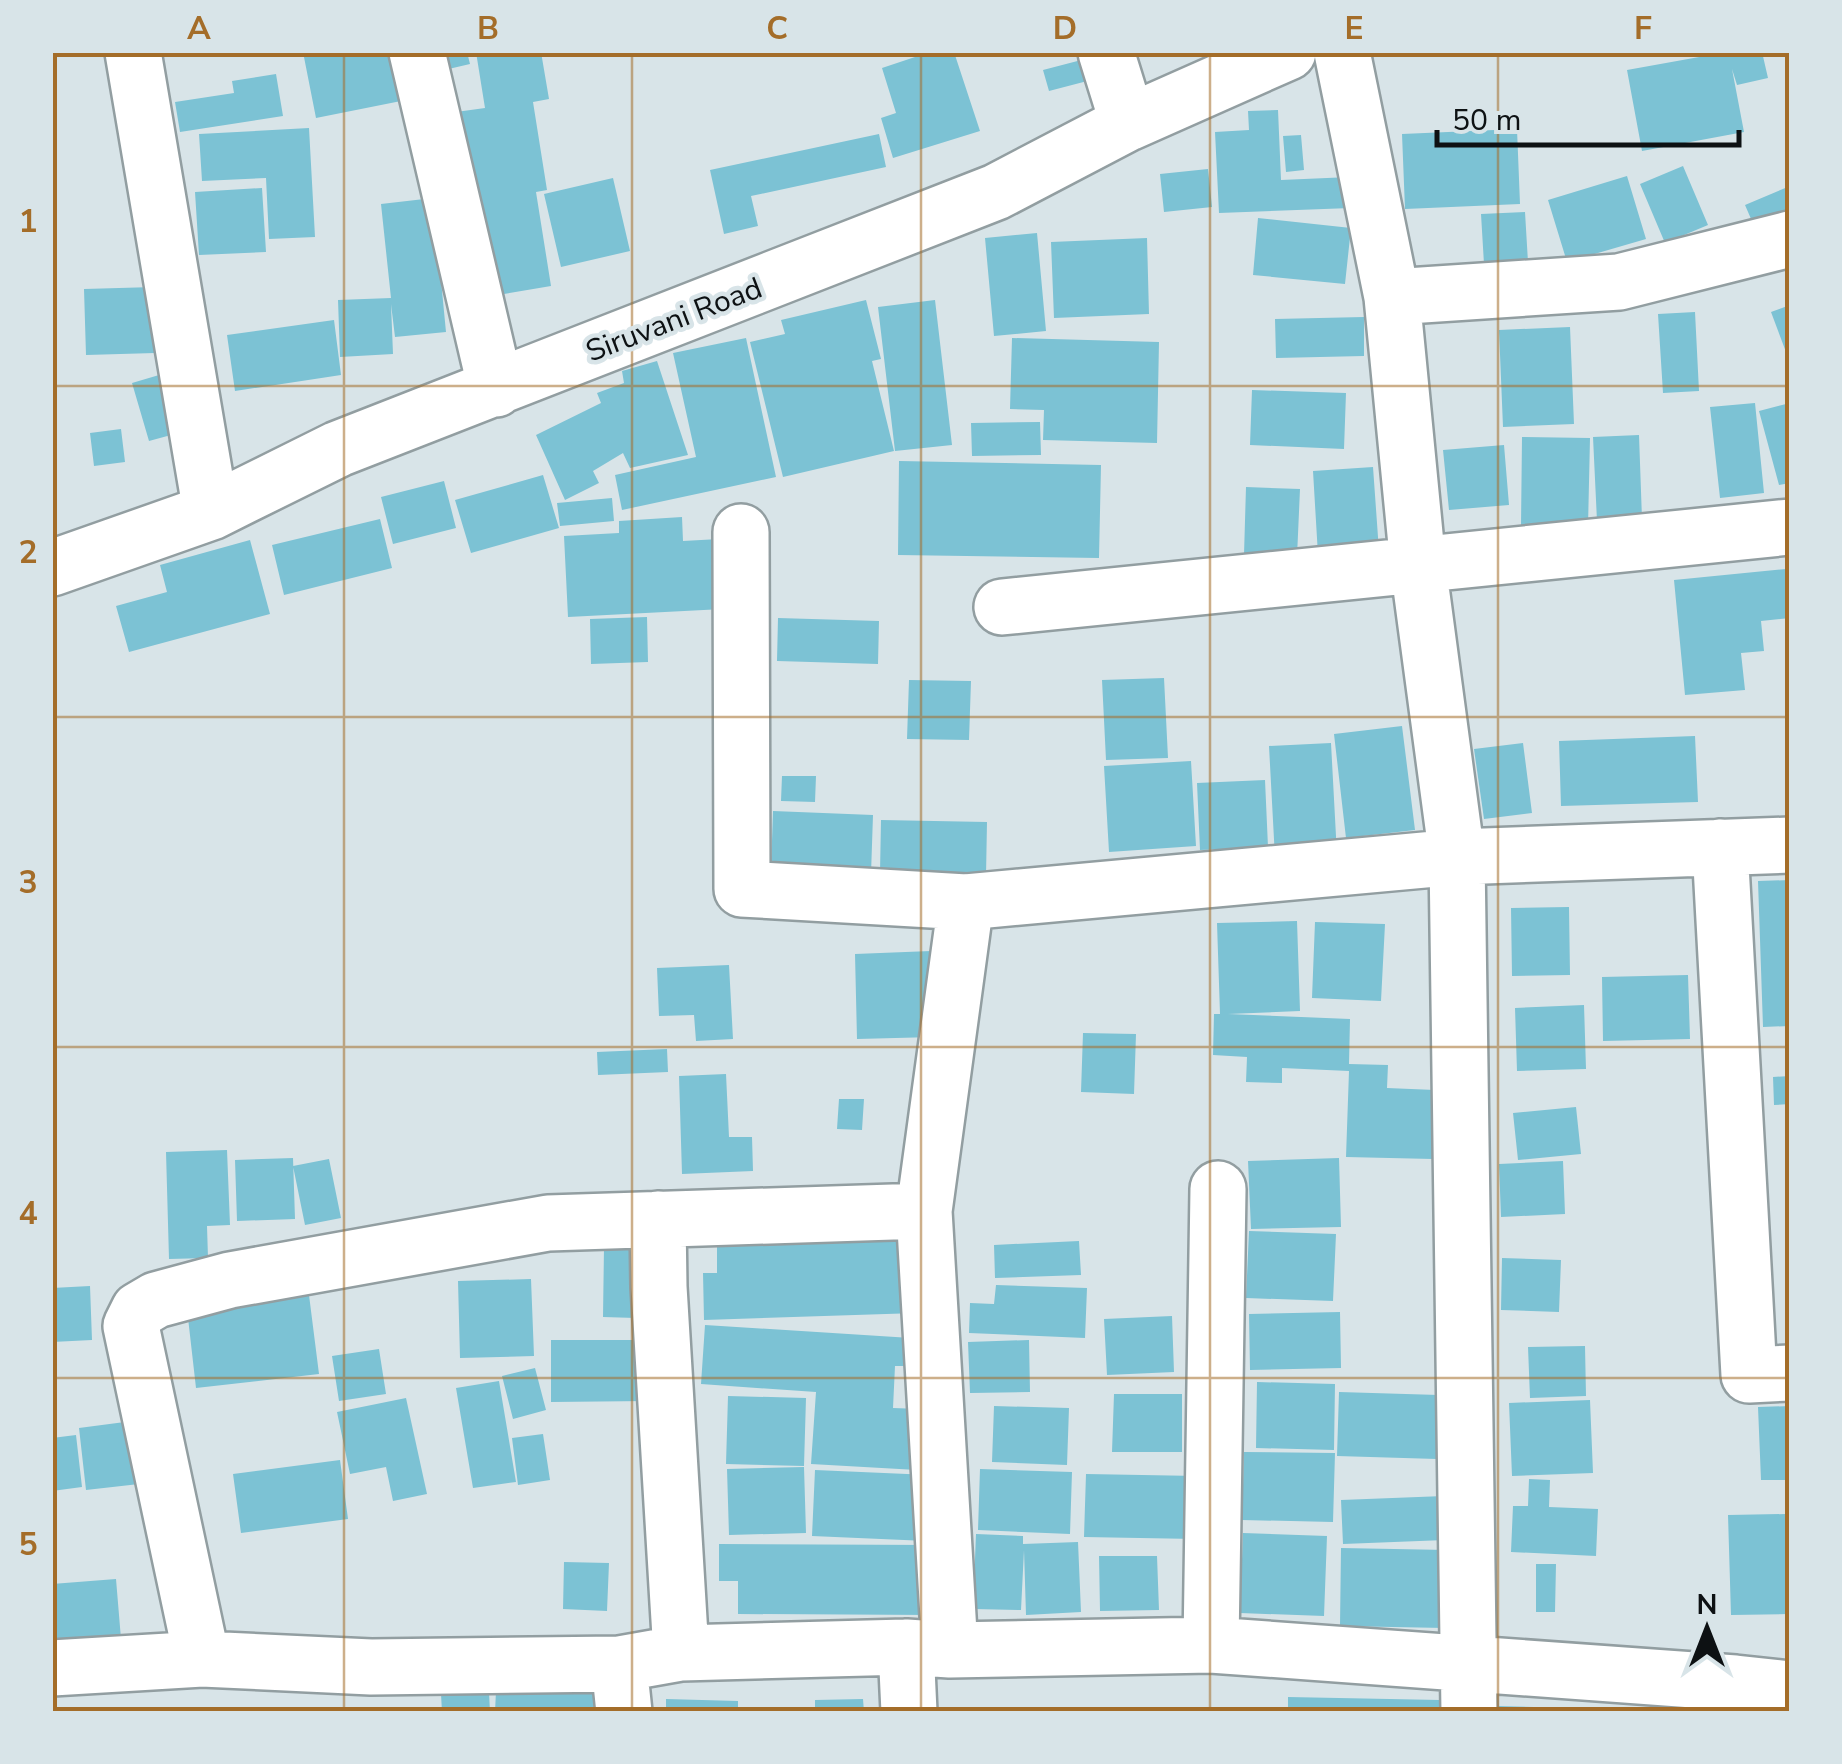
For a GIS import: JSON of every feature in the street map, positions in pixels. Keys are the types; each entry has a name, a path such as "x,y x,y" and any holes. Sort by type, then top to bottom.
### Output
{"street":[{"path":"133,52 211,512"},
{"path":"417,52 496,389"},
{"path":"1106,52 1128,123"},
{"name":"Siruvani Road","path":"52,568 211,512 338,448 996,192 1128,123 1288,52"},
{"path":"1342,52 1392,297 1418,565 1457,857 1468,1688"},
{"path":"1392,297 1619,282 1790,239"},
{"path":"1002,607 1790,527"},
{"path":"740,532 742,889 966,902 1457,857 1790,844"},
{"path":"1720,847 1749,1375 1790,1373"},
{"path":"909,1712 928,1649 924,1211 966,902"},
{"path":"1210,1645 1218,1189"},
{"path":"202,1658 130,1326 138,1310 156,1300 230,1280 548,1224 924,1211"},
{"path":"658,1219 681,1653"},
{"path":"52,1668 202,1658 371,1667 621,1688 681,1653 1210,1645 1468,1688 1736,1697 1790,1689"}],"building":[{"path":"303,52 392,52 401,101 316,118"},
{"path":"435,52 467,52 470,64 440,71"},
{"path":"476,52 541,52 549,99 533,102 547,190 536,192 551,286 486,297 456,112 485,108"},
{"path":"930,52 954,52 980,131 893,158 881,118 896,113 882,68"},
{"path":"1727,52 1762,52 1768,78 1737,85 1732,69 1744,132 1642,151 1627,70"},
{"path":"1089,58 1095,79 1049,91 1043,70"},
{"path":"276,74 283,116 180,132 175,102 234,93 232,81"},
{"path":"1278,110 1281,180 1350,177 1351,208 1219,213 1215,132 1249,130 1248,111"},
{"path":"309,128 315,237 269,239 266,178 202,181 199,134"},
{"path":"1517,129 1520,204 1405,209 1402,134"},
{"path":"879,134 886,167 751,196 758,226 724,234 710,170"},
{"path":"1301,135 1304,170 1286,172 1283,136"},
{"path":"1683,166 1708,225 1665,243 1640,184"},
{"path":"1208,169 1212,207 1164,212 1160,174"},
{"path":"1627,176 1646,239 1567,262 1548,200"},
{"path":"613,178 630,251 561,267 544,194"},
{"path":"1790,186 1790,221 1758,235 1745,205"},
{"path":"262,188 266,252 199,255 195,192"},
{"path":"433,198 446,332 395,337 391,304 393,354 340,357 338,300 391,298 381,204"},
{"path":"1525,212 1528,262 1484,264 1481,214"},
{"path":"1258,218 1351,228 1345,284 1253,275"},
{"path":"1037,233 1046,331 994,336 985,238"},
{"path":"1147,238 1149,314 1054,318 1051,242"},
{"path":"154,287 155,353 86,355 84,289"},
{"path":"866,300 881,359 872,361 894,451 783,477 750,342 785,334 781,320"},
{"path":"935,300 952,445 895,451 878,307"},
{"path":"1790,305 1790,360 1789,360 1771,312"},
{"path":"1695,312 1699,391 1663,393 1658,314"},
{"path":"1364,317 1364,356 1276,358 1275,319"},
{"path":"334,320 341,375 235,391 227,335"},
{"path":"1570,327 1574,424 1503,427 1499,330"},
{"path":"746,338 776,477 622,510 615,475 696,457 673,353"},
{"path":"1012,338 1159,342 1157,443 1043,440 1044,410 1010,409"},
{"path":"657,361 688,455 630,468 623,453 593,471 599,483 565,500 536,435 601,403 597,393 624,383 622,371"},
{"path":"176,370 193,429 149,441 132,383"},
{"path":"1252,390 1346,393 1344,449 1250,445"},
{"path":"1755,403 1764,493 1720,498 1710,407"},
{"path":"1790,403 1790,483 1779,485 1759,411"},
{"path":"1040,422 1041,455 972,456 971,423"},
{"path":"121,429 125,462 94,466 90,433"},
{"path":"1639,435 1642,519 1597,521 1593,437"},
{"path":"1522,437 1590,438 1588,527 1521,526"},
{"path":"1504,445 1509,505 1449,510 1443,450"},
{"path":"899,461 1101,465 1099,558 898,555"},
{"path":"1373,467 1379,551 1318,555 1313,471"},
{"path":"543,475 559,528 471,553 455,500"},
{"path":"444,481 456,528 393,544 381,497"},
{"path":"1246,487 1300,489 1297,557 1244,555"},
{"path":"612,498 614,521 560,526 557,503"},
{"path":"682,517 683,541 719,539 723,609 568,617 564,536 619,533 619,521"},
{"path":"380,519 392,568 284,595 272,545"},
{"path":"250,540 270,614 129,652 116,606 167,592 160,565"},
{"path":"1786,569 1790,618 1761,621 1764,651 1741,653 1745,690 1685,695 1674,580"},
{"path":"647,617 648,662 591,664 590,619"},
{"path":"778,618 879,621 878,664 777,661"},
{"path":"1164,678 1168,758 1106,760 1102,680"},
{"path":"909,680 971,681 969,740 907,739"},
{"path":"1402,726 1415,830 1346,838 1334,734"},
{"path":"1695,736 1698,802 1561,806 1559,741"},
{"path":"1331,743 1337,855 1275,858 1269,746"},
{"path":"1523,743 1532,813 1484,819 1474,749"},
{"path":"1191,761 1196,846 1109,852 1104,766"},
{"path":"782,776 816,776 815,802 781,801"},
{"path":"1265,780 1268,847 1200,850 1197,783"},
{"path":"773,811 873,815 871,874 771,871"},
{"path":"881,820 987,822 986,876 880,873"},
{"path":"1790,880 1790,1026 1763,1027 1758,881"},
{"path":"1569,907 1570,975 1512,976 1511,908"},
{"path":"1297,921 1300,1011 1228,1014 1350,1019 1349,1064 1388,1065 1387,1088 1435,1090 1433,1159 1346,1157 1349,1071 1282,1068 1282,1083 1246,1082 1247,1057 1213,1055 1214,1014 1220,1014 1217,923"},
{"path":"1315,922 1385,924 1381,1001 1312,998"},
{"path":"931,951 934,1037 857,1039 855,954"},
{"path":"729,965 733,1039 696,1041 694,1015 659,1016 657,968"},
{"path":"1688,975 1690,1039 1603,1041 1602,977"},
{"path":"1584,1005 1586,1069 1517,1071 1515,1008"},
{"path":"1083,1033 1136,1034 1134,1094 1081,1092"},
{"path":"667,1049 668,1072 598,1075 597,1052"},
{"path":"726,1074 729,1137 752,1137 753,1171 682,1174 679,1076"},
{"path":"1790,1076 1790,1104 1774,1105 1773,1077"},
{"path":"839,1099 864,1099 862,1130 837,1129"},
{"path":"1576,1107 1581,1154 1518,1160 1513,1113"},
{"path":"227,1150 230,1225 207,1226 208,1258 169,1259 166,1152"},
{"path":"293,1158 295,1219 237,1221 235,1160"},
{"path":"1339,1158 1341,1227 1251,1229 1248,1161"},
{"path":"329,1159 341,1218 305,1225 293,1166"},
{"path":"1563,1161 1565,1214 1501,1217 1499,1164"},
{"path":"1249,1231 1336,1234 1333,1301 1246,1298"},
{"path":"914,1237 917,1313 704,1320 703,1273 717,1273 717,1245"},
{"path":"1079,1241 1081,1275 995,1278 994,1245"},
{"path":"604,1247 638,1247 636,1318 603,1317"},
{"path":"1502,1258 1561,1260 1559,1312 1501,1310"},
{"path":"531,1279 534,1356 460,1358 458,1281"},
{"path":"996,1285 1087,1288 1085,1338 969,1333 970,1303 994,1304"},
{"path":"90,1286 92,1340 52,1342 52,1288"},
{"path":"309,1295 319,1374 196,1388 187,1309"},
{"path":"1340,1312 1341,1368 1250,1370 1249,1314"},
{"path":"1172,1316 1174,1372 1107,1375 1104,1319"},
{"path":"705,1325 911,1338 909,1366 895,1366 893,1408 921,1409 917,1470 811,1464 816,1392 701,1384"},
{"path":"551,1340 648,1340 648,1401 551,1402"},
{"path":"1029,1340 1030,1392 970,1393 968,1342"},
{"path":"1585,1346 1586,1396 1530,1398 1528,1347"},
{"path":"379,1349 386,1394 339,1401 332,1356"},
{"path":"535,1368 546,1410 513,1419 502,1376"},
{"path":"499,1381 516,1482 473,1488 456,1388"},
{"path":"1257,1382 1335,1384 1334,1450 1256,1448"},
{"path":"1339,1392 1439,1395 1437,1459 1337,1456"},
{"path":"1114,1394 1182,1394 1182,1452 1112,1452"},
{"path":"728,1396 806,1398 804,1466 726,1464"},
{"path":"406,1398 427,1494 393,1501 386,1467 350,1474 337,1412"},
{"path":"1590,1400 1593,1473 1512,1476 1509,1403"},
{"path":"994,1406 1069,1408 1067,1465 992,1462"},
{"path":"1790,1406 1790,1480 1761,1480 1758,1407"},
{"path":"140,1420 148,1483 86,1490 79,1428"},
{"path":"543,1434 550,1480 518,1485 512,1438"},
{"path":"76,1435 82,1487 52,1491 52,1438"},
{"path":"1244,1452 1335,1453 1333,1522 1242,1520"},
{"path":"340,1460 348,1519 241,1533 233,1474"},
{"path":"804,1467 806,1533 729,1535 727,1469"},
{"path":"980,1469 1072,1472 1070,1534 978,1530"},
{"path":"815,1470 930,1475 927,1541 812,1536"},
{"path":"1086,1474 1198,1476 1196,1539 1084,1537"},
{"path":"1529,1479 1550,1480 1549,1507 1598,1509 1596,1556 1511,1552 1513,1506 1528,1506"},
{"path":"1444,1496 1445,1540 1343,1544 1341,1500"},
{"path":"1786,1514 1788,1614 1731,1615 1728,1515"},
{"path":"1243,1533 1327,1536 1324,1616 1240,1613"},
{"path":"976,1534 1023,1536 1023,1544 1078,1542 1081,1612 1026,1615 1024,1550 1021,1610 973,1609"},
{"path":"719,1544 933,1545 932,1615 738,1614 738,1581 719,1581"},
{"path":"1341,1548 1447,1550 1445,1628 1340,1626"},
{"path":"1099,1556 1157,1556 1159,1610 1100,1611"},
{"path":"564,1562 609,1563 607,1611 563,1609"},
{"path":"1536,1564 1556,1564 1555,1612 1536,1612"},
{"path":"116,1579 121,1639 52,1645 52,1584"},
{"path":"496,1691 595,1693 595,1712 495,1712"},
{"path":"489,1692 490,1712 442,1712 441,1694"},
{"path":"1288,1697 1440,1700 1440,1712 1288,1712"},
{"path":"666,1699 738,1701 738,1712 666,1712"},
{"path":"863,1699 864,1712 815,1712 815,1700"},
{"path":"1498,1706 1572,1708 1572,1712 1498,1712"}]}
